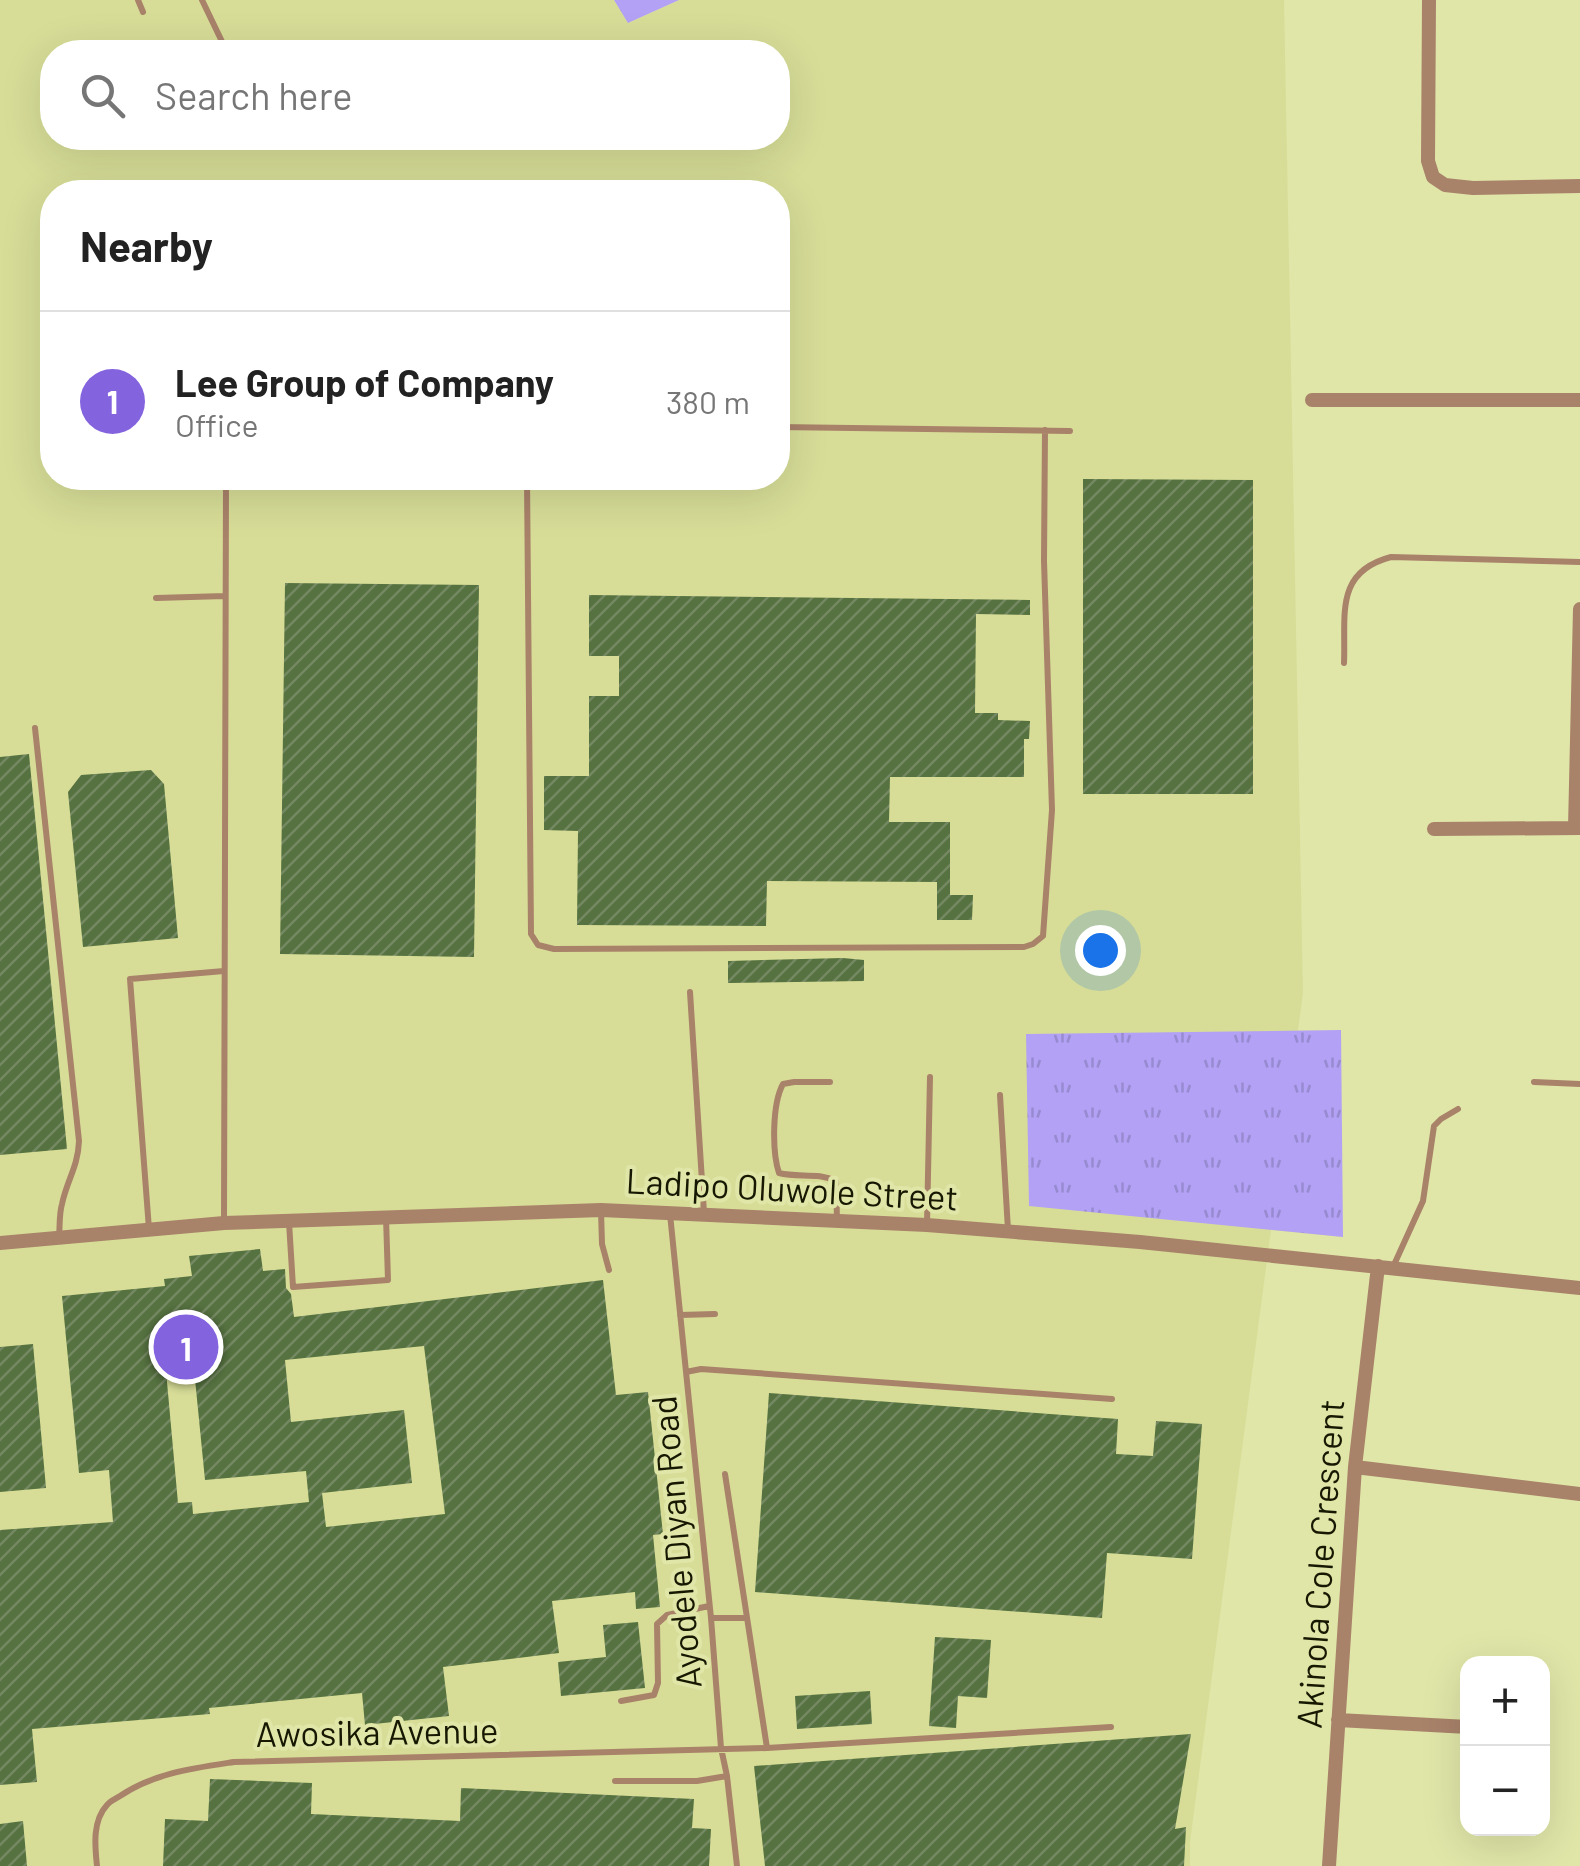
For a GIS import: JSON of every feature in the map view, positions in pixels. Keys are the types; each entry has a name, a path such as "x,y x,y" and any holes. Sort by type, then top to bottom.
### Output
{"street":[{"path":"1429,0 1428,161 1433,177 1446,185 1473,188 1580,186"},
{"path":"1312,400 1580,400"},
{"path":"1434,829 1577,828 1580,609"},
{"name":"Ladipo Oluwole Street","path":"0,1243 224,1223 601,1210 927,1225 1140,1242 1580,1288"},
{"name":"Akinola Cole Crescent","path":"1330,1866 1355,1467 1386,1267"},
{"path":"1355,1467 1580,1494"},
{"path":"1338,1720 1460,1727"}],"lane":[{"path":"138,0 143,12"},
{"path":"202,0 221,40"},
{"path":"790,427 1070,430"},
{"path":"527,490 531,934 538,945 554,949 1024,947 1043,936 1052,810 1044,561 1045,430"},
{"path":"224,1223 226,490"},
{"path":"1344,663 1348,590 1358,572 1371,562 1391,558 1580,562"},
{"path":"156,598 225,596"},
{"path":"34,728 78,1141 78,1161 61,1206 59,1238"},
{"path":"148,1230 130,979 224,971"},
{"path":"690,992 704,1214"},
{"path":"927,1225 930,1078"},
{"path":"830,1082 784,1084 778,1094 774,1158 778,1173 826,1176 836,1181 836,1221"},
{"path":"1534,1082 1580,1084"},
{"path":"1000,1095 1008,1232"},
{"path":"1386,1267 1423,1201 1434,1126 1458,1109"},
{"path":"601,1210 602,1244 609,1270"},
{"name":"Ayodele Diyan Road","path":"670,1213 721,1748 737,1866"},
{"path":"289,1221 293,1287 388,1280 386,1218"},
{"path":"680,1315 714,1314"},
{"path":"686,1372 1112,1399"},
{"path":"726,1474 768,1748"},
{"path":"621,1701 654,1695 658,1683 658,1624 667,1616 709,1606"},
{"path":"711,1618 746,1618"},
{"path":"721,1748 1110,1726"},
{"name":"Awosika Avenue","path":"97,1866 94,1844 98,1820 106,1804 135,1786 180,1770 234,1762 721,1748"},
{"path":"615,1782 727,1776"}],"shaded area":[{"path":"0,0 614,0 629,23 679,0 1284,0 1303,993 1294,1059 1343,1237 1271,1230 1190,1842 1190,1866 0,1866"}],"green space":[{"path":"614,0 679,0 628,23"},
{"path":"1341,1030 1343,1237 1029,1206 1026,1034"}],"building":[{"path":"1083,479 1253,480 1253,794 1083,794"},
{"path":"285,583 479,585 474,957 280,954"},
{"path":"589,595 1030,600 1030,615 976,614 975,713 998,713 998,720 1030,721 1029,739 1024,739 1024,777 890,777 889,822 950,822 950,895 973,895 972,920 937,920 937,882 767,881 766,926 577,925 578,831 544,830 544,776 589,776 589,696 619,696 619,656 589,656"},
{"path":"29,754 67,1149 0,1155 0,757"},
{"path":"151,770 164,784 178,938 83,947 68,792 81,775"},
{"path":"864,960 864,981 728,983 728,961"},
{"path":"260,1249 263,1271 285,1269 294,1317 603,1280 616,1395 648,1392 663,1534 653,1535 660,1607 636,1609 635,1592 552,1601 559,1653 443,1667 449,1716 365,1725 362,1693 209,1708 210,1714 32,1729 37,1782 0,1785 0,1530 113,1522 109,1470 79,1473 62,1296 165,1286 164,1279 192,1276 189,1256","holes":["424,1346 445,1514 326,1527 322,1493 412,1483 404,1410 291,1422 285,1360","194,1369 205,1480 306,1471 309,1502 193,1514 192,1502 178,1503 166,1371"]},
{"path":"33,1344 46,1488 0,1492 0,1347"},
{"path":"769,1393 1118,1419 1116,1454 1153,1456 1156,1421 1202,1424 1192,1559 1107,1553 1102,1618 755,1592"},
{"path":"638,1622 645,1688 561,1696 558,1662 606,1657 603,1625"},
{"path":"935,1637 991,1640 987,1698 958,1696 956,1728 929,1726"},
{"path":"870,1691 872,1724 797,1729 795,1696"},
{"path":"1191,1734 1175,1829 1186,1827 1184,1866 765,1866 754,1766"},
{"path":"210,1779 312,1783 311,1814 460,1821 461,1788 694,1799 692,1828 711,1829 709,1866 163,1866 165,1819 208,1821"},
{"path":"23,1821 27,1866 0,1866 0,1824"}],"place":[{"name":"Lee Group of Company","path":"186,1347"}]}
